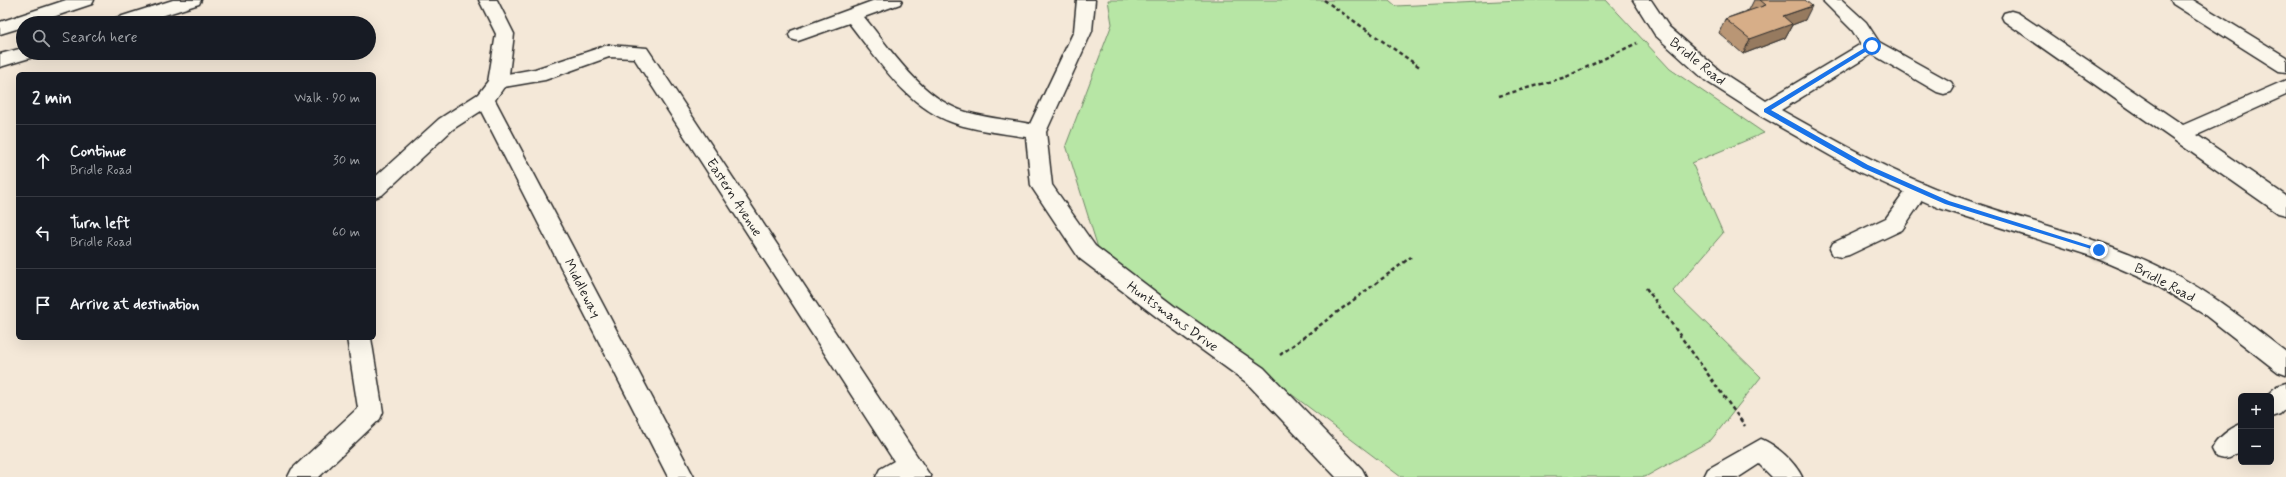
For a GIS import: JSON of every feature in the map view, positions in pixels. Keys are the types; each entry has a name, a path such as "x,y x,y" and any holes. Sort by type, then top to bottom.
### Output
{"main road":[{"path":"36,16 85,0"},
{"path":"142,16 192,0"},
{"path":"376,188 446,124 484,99 498,82 505,34 488,0"},
{"path":"798,35 894,0"},
{"path":"853,16 917,92 935,106 960,118 1036,132 1083,31 1086,0"},
{"name":"Bridle Road","path":"1642,0 1662,31 1713,76 1766,110 1866,166 1918,190 1947,202 2099,250 2159,276 2213,309 2286,365"},
{"path":"1831,0 1859,26 1872,46 1944,87"},
{"path":"2180,0 2284,63"},
{"path":"2012,17 2286,207"},
{"path":"0,28 16,23"},
{"path":"1766,110 1872,46"},
{"name":"Eastern Avenue","path":"498,82 538,75 608,51 640,52 906,473"},
{"path":"0,61 16,56"},
{"path":"2182,134 2286,88"},
{"name":"Middleway","path":"484,99 681,477"},
{"name":"Huntsmans Drive","path":"1036,132 1042,186 1086,252 1166,312 1255,375 1353,477"},
{"path":"1841,249 1894,224 1918,190"},
{"path":"302,477 371,412 359,340"},
{"path":"2274,404 2286,393"},
{"path":"1717,477 1761,450 1789,477"}],"path":[{"path":"1324,0 1421,68"},
{"path":"1499,96 1566,77 1662,31"},
{"path":"1255,375 1411,257"},
{"path":"1646,288 1761,450"}],"green space":[{"path":"1108,0 1389,0 1396,6 1520,0 1606,0 1670,69 1764,133 1692,163 1723,233 1673,291 1761,377 1711,440 1645,477 1401,477 1098,248 1066,145 1112,24"}],"building":[{"path":"1760,0 1805,0 1812,6 1783,16 1792,24 1750,39 1725,19 1766,5"}],"route":[{"path":"1872,46 1766,110 1866,166 1947,202 2099,250"}]}
